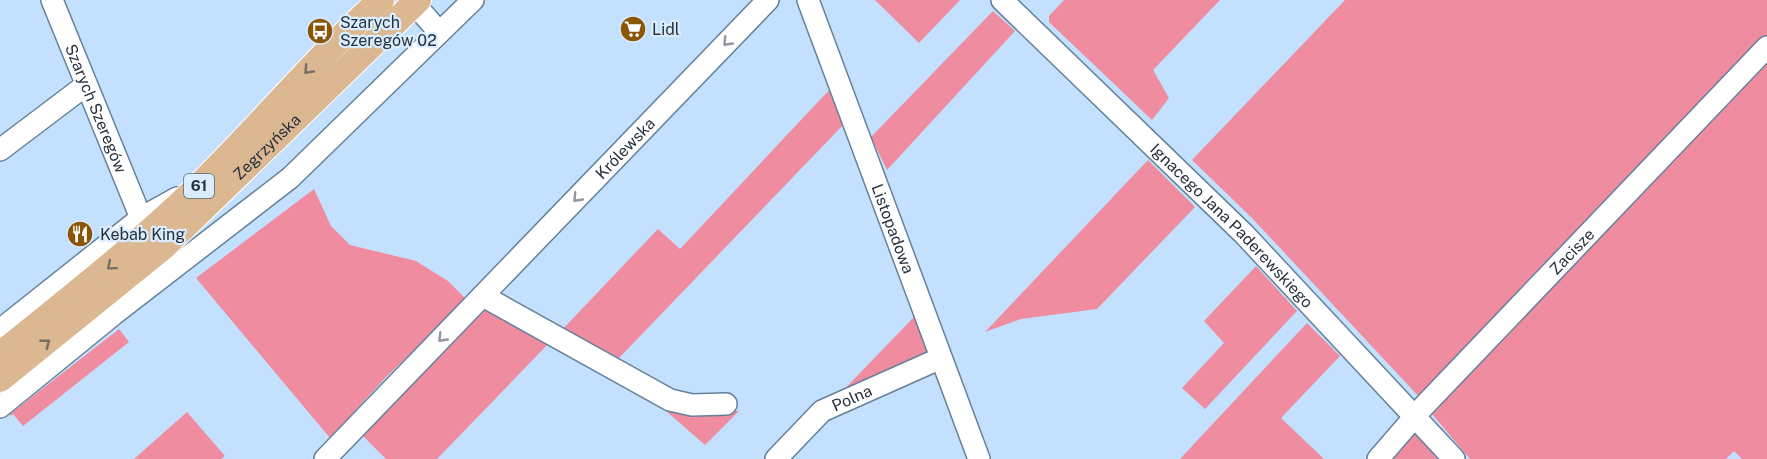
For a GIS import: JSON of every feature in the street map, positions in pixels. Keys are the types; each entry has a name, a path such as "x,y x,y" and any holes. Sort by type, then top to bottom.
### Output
{"main road":[{"name":"Zegrzyńska","path":"0,354 143,239 200,185 333,43 381,0"},
{"name":"Zegrzyńska","path":"0,379 163,247 414,1"}],"street":[{"name":"Szarych Szeregów","path":"52,0 141,218"},
{"path":"0,407 114,314 290,178 473,0"},
{"name":"Królewska","path":"332,457 483,296 768,0"},
{"name":"Listopadowa","path":"808,0 979,459"},
{"name":"Ignacego Jana Paderewskiego","path":"1002,0 1244,234 1454,459"},
{"path":"414,1 439,32"},
{"name":"Zacisze","path":"1378,459 1415,417 1767,47"},
{"path":"0,150 86,85"},
{"path":"0,330 141,218 200,185"},
{"path":"483,296 670,400 692,405 726,404"},
{"name":"Polna","path":"776,459 822,411 941,358"}],"shaded area":[{"path":"875,0 960,0 919,43"},
{"path":"1064,0 1220,0 1153,70 1169,98 1152,120 1049,22 1049,16"},
{"path":"1345,0 1767,0 1767,38 1422,400 1252,218 1192,160"},
{"path":"993,11 1015,31 887,170 871,137"},
{"path":"1767,59 1767,459 1742,459 1734,451 1726,459 1470,459 1432,414"},
{"path":"831,88 845,123 619,358 559,333 658,229 680,249"},
{"path":"1148,160 1195,207 1097,309 1021,319 985,332"},
{"path":"314,189 331,226 350,245 416,261 448,281 467,300 386,377 330,438 196,278"},
{"path":"1256,266 1297,311 1205,409 1182,388 1224,343 1204,321"},
{"path":"487,305 551,341 437,459 386,459 362,435"},
{"path":"915,316 929,356 831,403"},
{"path":"1307,323 1340,356 1281,418 1324,459 1180,459"},
{"path":"119,329 129,342 23,426 13,414 11,416 10,414"},
{"path":"671,406 694,412 739,411 705,445 666,411"},
{"path":"187,412 225,456 221,459 134,459"},
{"path":"1416,431 1437,459 1390,459"}],"place":[{"name":"Lidl","path":"633,29"},
{"name":"Szarych Szeregów 02","path":"320,31"},
{"name":"Kebab King","path":"80,234"}]}
